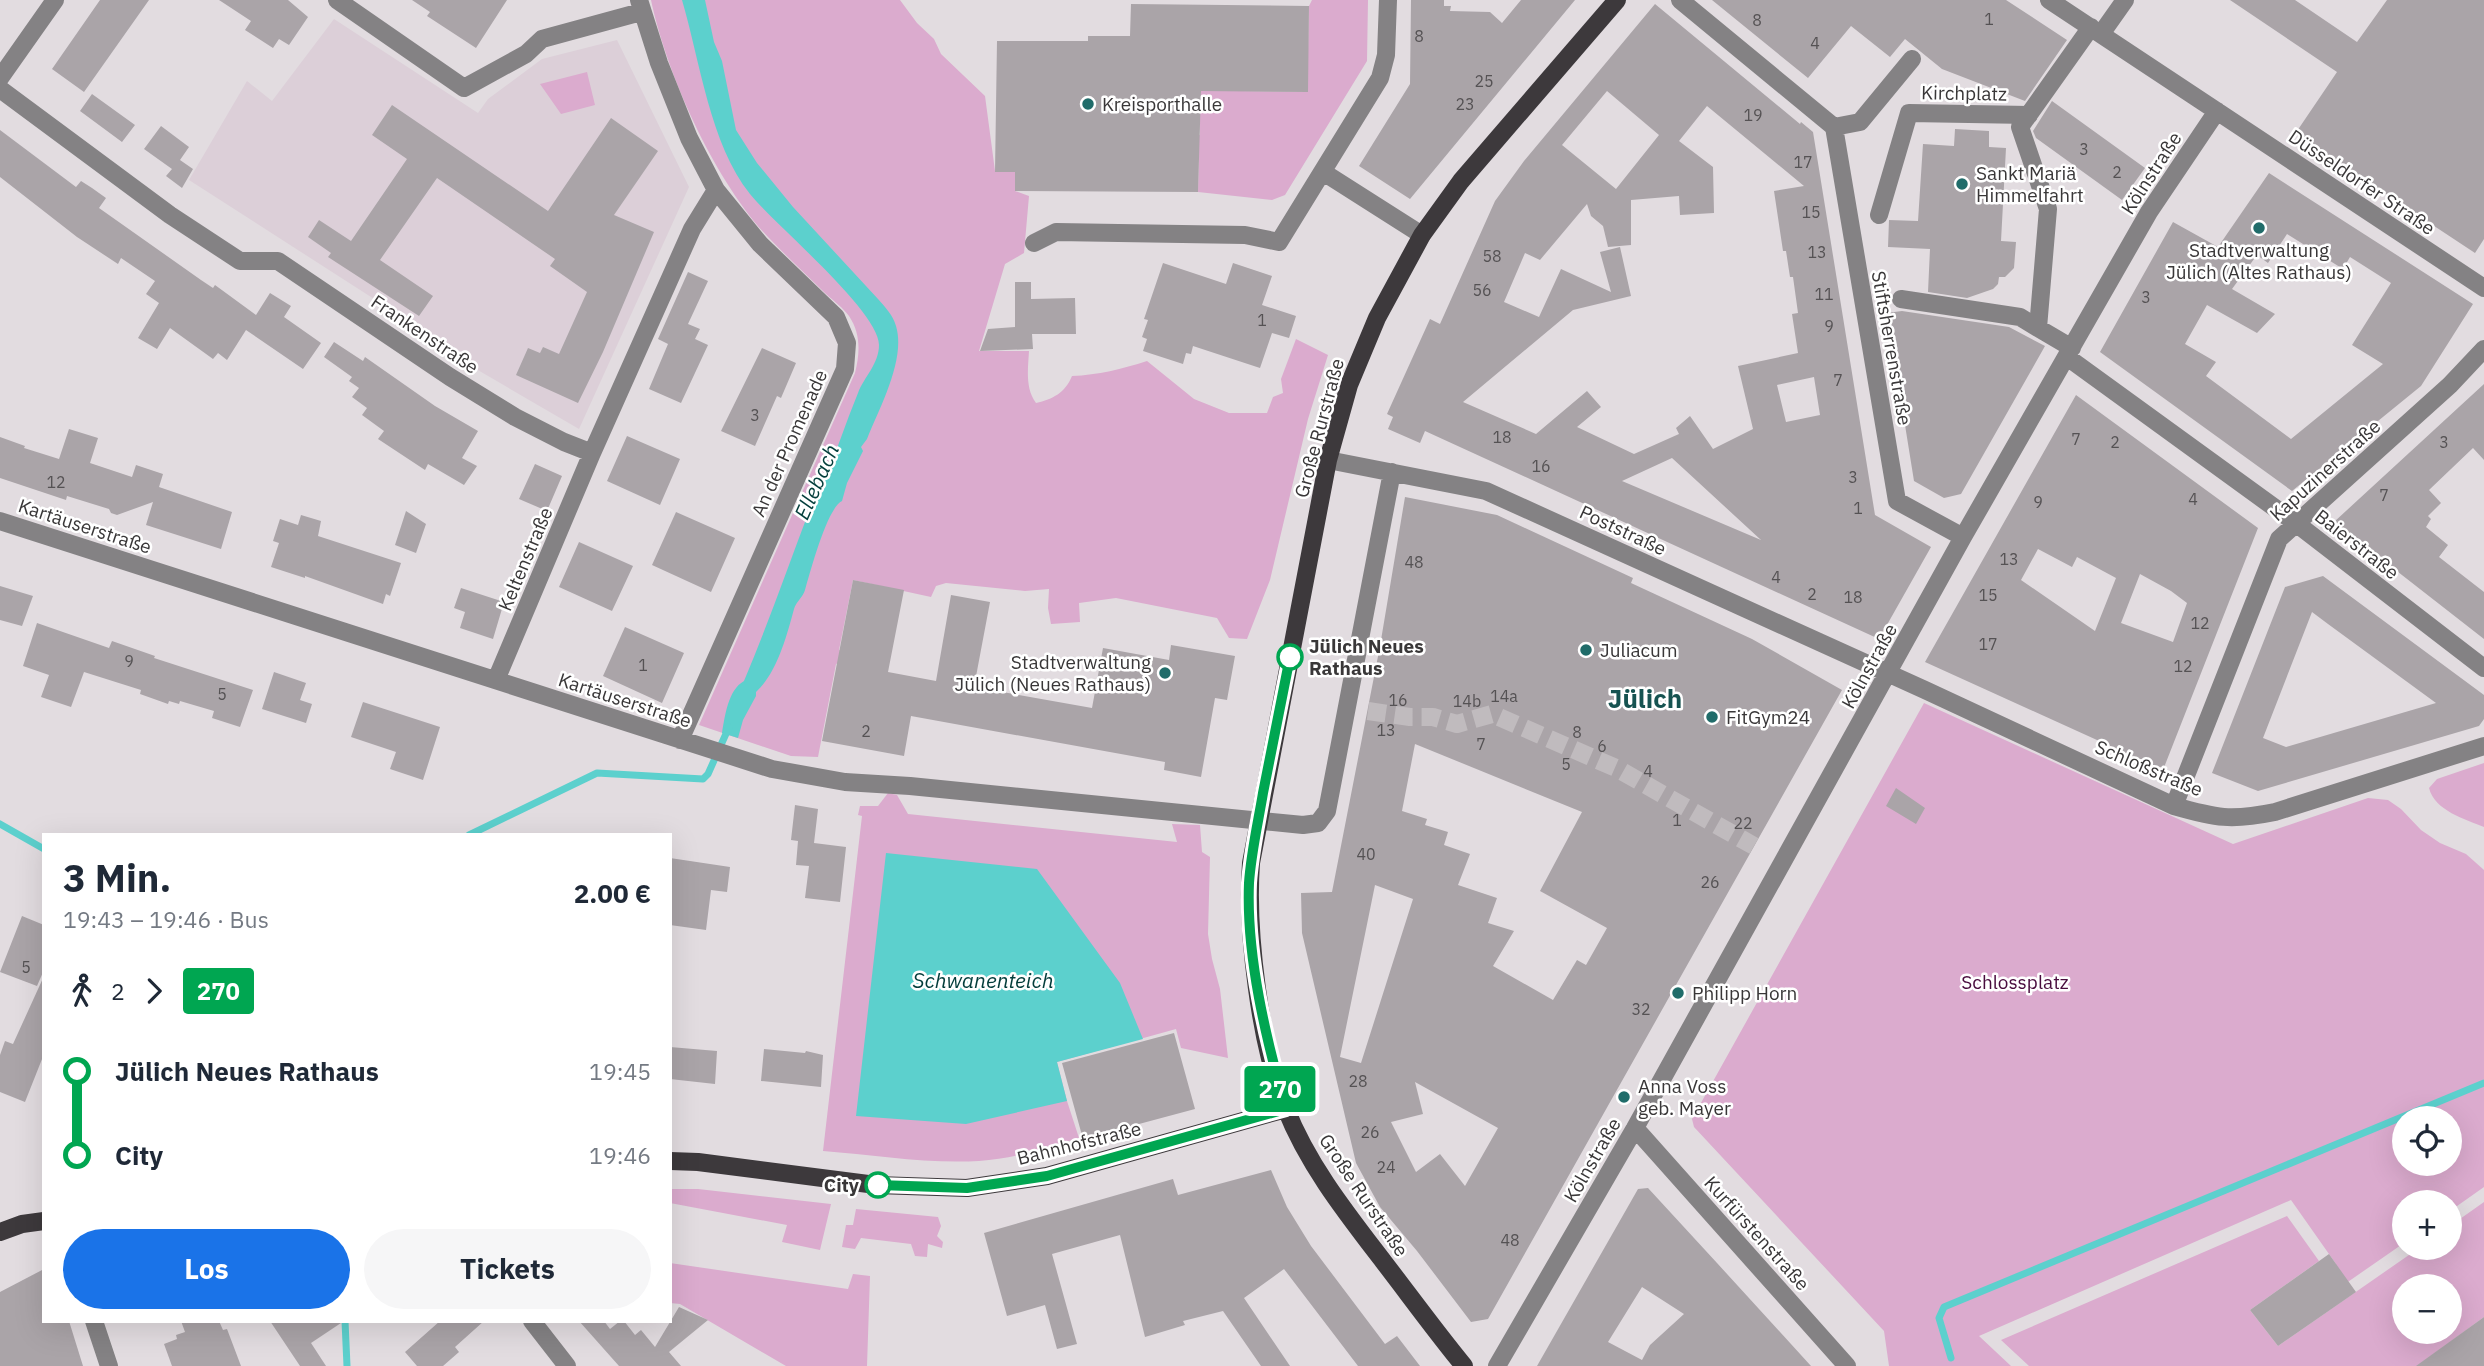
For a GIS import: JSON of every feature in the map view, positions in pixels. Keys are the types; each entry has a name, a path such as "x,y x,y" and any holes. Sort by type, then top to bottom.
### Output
{"main road":[{"name":"Große Rurstraße","path":"1464,1366 1328,1186 1286,1109 1270,1055 1253,950 1249,886 1258,821 1328,460 1349,385 1377,318 1422,235 1461,181 1617,0"},
{"name":"Bahnhofstraße","path":"672,1161 698,1162 876,1185 967,1188 1047,1176 1286,1109"},
{"path":"0,1232 22,1224 42,1221"}],"street":[{"path":"0,78 55,0"},
{"path":"337,0 464,88 526,54 542,39 640,6"},
{"path":"1034,243 1056,232 1245,235 1279,242 1380,78 1386,55 1388,0"},
{"path":"1680,0 1834,127 1860,122 1912,59"},
{"path":"2049,0 2217,111"},
{"path":"2029,115 2096,31 2125,0"},
{"name":"An der Promenade","path":"640,6 689,138 716,190 760,244 836,317 847,343 845,369 680,740"},
{"name":"Frankenstraße","path":"0,89 170,215 240,261 278,261 450,377 515,417 592,453"},
{"name":"Düsseldorfer Straße","path":"2217,111 2484,288"},
{"name":"Kölnstraße","path":"1497,1366 1635,1128 1963,537 2149,212 2217,111"},
{"name":"Kirchplatz","path":"1879,215 1909,113 2029,115"},
{"name":"Kirchplatz","path":"2029,115 2020,127 2048,209 2038,328"},
{"name":"Stiftsherrenstraße","path":"1834,127 1896,500 1963,537"},
{"path":"1323,172 1422,235"},
{"path":"592,453 692,229 716,190"},
{"path":"1901,299 2020,317 2069,352"},
{"name":"Kapuzinerstraße","path":"2174,806 2279,539 2450,385 2484,349"},
{"name":"Baierstraße","path":"2069,352 2484,668"},
{"name":"Keltenstraße","path":"496,680 592,453"},
{"name":"Poststraße","path":"1328,460 1486,491 1889,674"},
{"path":"1258,821 1303,825 1318,823 1327,811 1392,472"},
{"name":"Kartäuserstraße","path":"0,521 772,769 845,782 910,786 1258,821"},
{"name":"Schloßstraße","path":"1889,674 2174,806 2215,818 2247,817 2276,812 2484,746"},
{"name":"Kurfürstenstraße","path":"1635,1128 1847,1366"},
{"path":"95,1323 108,1366"},
{"path":"534,1323 567,1366"}],"shaded area":[{"path":"334,19 478,113 488,99 542,59 617,40 689,187 579,429 452,355 371,297 189,180 247,81 272,101"}],"green space":[{"path":"651,0 900,0 917,23 934,39 941,54 985,96 995,171 1015,172 1015,191 1029,196 1024,253 1005,264 979,351 1029,351 1029,385 1036,403 1058,394 1072,376 1110,371 1147,361 1194,399 1229,413 1267,413 1273,397 1283,393 1281,379 1296,339 1328,355 1308,419 1270,580 1247,639 1229,638 1217,618 1116,598 1079,603 1080,622 1051,624 1049,589 1025,591 946,583 936,586 931,597 853,580 839,650 855,654 836,664 818,757 791,756 699,725 855,373 858,344 856,330 847,313 769,238 730,188 712,158 681,93 658,29"},
{"path":"1312,0 1368,0 1367,61 1285,195 1272,200 1198,192 1199,154 1180,135 1200,135 1200,118 1180,90 1307,92 1309,6"},
{"path":"587,72 595,105 561,114 540,84"},
{"name":"Schlossplatz","path":"1924,703 2233,844 2368,798 2388,800 2421,830 2440,843 2466,854 2484,870 2484,1187 2462,1203 2462,1190 2392,1190 2392,1251 2280,1329 2336,1264 2291,1200 1979,1336 2011,1366 1889,1366 1884,1331 1694,1127 1692,1119"},
{"path":"2484,763 2484,827 2444,808 2437,803 2429,788 2437,779"},
{"path":"888,793 897,795 908,814 1177,842 1172,824 1200,825 1202,852 1210,857 1208,934 1220,989 1228,1058 1181,1048 1176,1029 1057,1062 1079,1138 1017,1155 992,1160 940,1161 823,1151 862,816 858,815 860,806 878,806"},
{"path":"672,1189 698,1189 831,1204 820,1250 782,1242 787,1225 672,1203"},
{"path":"2484,1202 2484,1317 2462,1333 2462,1274 2392,1274 2392,1344 2447,1344 2417,1366 2029,1366 2001,1340 2287,1216 2319,1261 2250,1310 2278,1346 2402,1260 2462,1260 2462,1218"},
{"path":"856,1209 938,1217 941,1226 937,1236 943,1242 942,1248 928,1244 927,1257 915,1256 911,1244 861,1238 855,1249 842,1247 846,1225 853,1225"},
{"path":"672,1263 848,1289 853,1274 870,1276 867,1366 786,1366 680,1304 672,1303"}],"water":[{"path":"682,0 705,0 714,42 722,61 736,130 757,163 793,207 886,308 895,322 898,339 895,368 885,398 861,447 863,451 847,483 842,501 836,506 825,528 805,590 795,606 780,653 770,675 756,692 738,738 722,733 728,704 734,691 744,681 818,488 824,482 858,393 877,358 879,345 874,330 845,290 763,208 736,174 716,127"},
{"name":"Schwanenteich","path":"886,853 1037,869 1120,983 1143,1039 1057,1062 1067,1101 966,1124 856,1116"}],"building":[{"path":"100,0 149,0 84,92 52,69"},
{"path":"219,0 288,0 308,17 289,45 279,39 273,48 245,30 251,21"},
{"path":"412,0 507,0 476,48 427,16 430,12"},
{"path":"1411,0 1444,0 1444,6 1451,6 1450,11 1490,12 1502,23 1521,0 1575,0 1410,199 1359,166 1410,84"},
{"path":"1712,0 2006,0 2067,40 2025,101 1942,69 1905,39 1890,57 1851,26 1808,78"},
{"path":"2230,0 2295,0 2357,42 2387,0 2484,0 2484,239 2475,253 2295,134 2337,72"},
{"name":"Kreisporthalle","path":"1131,4 1309,6 1308,92 1201,91 1198,192 1015,191 1015,172 995,172 997,41 1088,41 1088,36 1130,36"},
{"path":"1655,4 1813,132 1875,515 1931,547 1879,639 1425,431 1420,443 1388,429 1393,417 1387,414 1430,319 1440,324 1495,201 1524,161","holes":["1607,91 1659,135 1616,189 1562,145","1707,106 1804,186 1774,191 1783,251 1786,251 1790,277 1793,277 1798,313 1792,314 1798,353 1738,366 1753,429 1713,449 1690,416 1676,428 1679,434 1634,454 1577,427 1601,407 1587,391 1536,434 1463,402 1573,310 1631,296 1620,247 1600,252 1611,292 1561,269 1539,317 1504,302 1525,253 1540,260 1587,204 1591,216 1603,226 1608,247 1631,245 1631,200 1679,196 1680,215 1714,213 1713,167 1679,141","1814,377 1820,415 1786,422 1777,385","1672,458 1761,540 1622,481"]},
{"path":"92,94 135,125 122,142 80,111"},
{"path":"2052,101 2145,168 2122,200 2036,138 2033,131"},
{"path":"392,105 548,211 611,118 658,151 614,215 654,232 603,352 578,403 516,375 528,348 540,353 543,347 559,354 587,292 550,266 555,259 437,178 380,260 433,296 419,316 328,257 331,253 308,237 319,220 351,241 407,159 372,135"},
{"path":"161,126 189,147 180,160 193,169 182,188 166,176 172,169 144,149"},
{"name":"Sankt Mariä Himmelfahrt","path":"1955,129 1989,131 1989,147 2006,148 2001,241 2016,242 2014,268 2005,277 1999,277 1998,284 1993,289 1967,298 1928,292 1930,249 1888,247 1889,220 1918,221 1923,144 1954,146"},
{"path":"0,130 76,187 81,181 106,198 99,208 256,315 270,293 291,306 284,317 321,343 303,369 246,330 227,360 218,353 213,359 170,328 157,349 138,338 159,303 146,294 155,281 121,258 118,264 77,237 0,177"},
{"path":"2269,173 2473,304 2421,386 2292,491 2100,352 2173,222 2218,247","holes":["2287,234 2343,269 2350,257 2391,283 2352,345 2383,364 2291,439 2206,376 2216,362 2185,344 2207,305 2257,333 2275,314 2232,289 2257,255 2268,263"]},
{"path":"1163,263 1226,284 1233,263 1272,276 1262,305 1296,316 1289,338 1272,333 1260,368 1193,346 1191,354 1186,353 1183,364 1143,351 1147,339 1142,337 1148,320 1144,319"},
{"path":"688,272 708,281 688,324 700,329 695,339 708,345 681,403 649,389 668,344 658,339"},
{"path":"1015,282 1031,282 1031,299 1075,298 1076,334 1032,334 1033,349 980,351 988,329 1015,327"},
{"path":"1902,311 2009,327 2045,346 1961,494 1944,498 1914,481 1887,313"},
{"path":"334,342 363,361 365,357 435,406 478,431 462,458 477,466 464,485 428,464 425,470 378,439 384,431 362,415 367,408 352,397 359,388 349,381 352,377 324,357"},
{"path":"762,348 796,363 781,398 777,396 755,446 721,431"},
{"path":"2484,384 2484,460 2473,448 2429,490 2441,503 2428,516 2431,519 2426,527 2448,545 2439,557 2484,592 2484,639 2334,522"},
{"path":"2076,395 2258,528 2163,770 1925,662","holes":["2038,549 2072,567 2077,557 2116,578 2095,631 2021,580","2140,574 2187,603 2173,642 2121,623"]},
{"path":"69,429 98,438 90,463 132,477 136,465 163,474 159,487 232,512 221,549 146,525 153,502 117,515 109,509 67,496 66,500 0,478 0,437 59,459"},
{"path":"627,436 680,459 660,505 607,481"},
{"path":"535,464 562,476 547,511 519,499"},
{"path":"1405,497 1497,515 1633,578 1631,583 1752,639 1842,690 1488,1319 1471,1322 1380,1207 1356,1163 1302,933 1301,893 1332,892 1380,646","holes":["1415,744 1582,812 1540,891 1607,928 1586,965 1577,960 1553,1000 1493,966 1514,931 1488,923 1497,898 1458,885 1470,854 1444,845 1448,832 1425,825 1427,819 1402,811","1375,885 1413,899 1361,1063 1340,1057","1415,1082 1498,1128 1465,1186 1440,1154 1416,1172 1391,1122 1423,1114"]},
{"path":"406,511 426,524 416,553 395,545"},
{"path":"676,512 735,538 711,592 652,565"},
{"path":"301,515 321,521 318,536 401,563 390,596 386,594 383,604 305,576 271,567 279,543 273,541 280,519 298,525"},
{"path":"579,542 633,566 612,611 559,587"},
{"path":"2323,576 2484,695 2484,719 2479,726 2258,791 2212,773 2285,587","holes":["2312,612 2436,703 2286,747 2263,738"]},
{"name":"Stadtverwaltung Jülich (Neues Rathaus)","path":"853,580 904,590 888,672 936,681 951,595 990,602 974,687 1092,708 1103,648 1169,660 1171,645 1235,656 1227,700 1215,698 1201,777 1164,770 1165,762 911,716 904,756 822,741"},
{"path":"0,586 33,596 22,626 0,620"},
{"path":"461,588 504,602 493,639 460,628 465,612 454,608"},
{"path":"37,623 109,648 112,641 155,656 154,658 253,690 240,727 212,718 214,711 180,701 179,704 169,701 168,704 140,694 141,690 84,672 71,707 41,697 49,675 23,666"},
{"path":"625,627 684,653 662,703 603,676"},
{"path":"274,672 306,683 300,700 312,704 306,723 262,709"},
{"path":"363,702 440,727 423,780 390,769 396,752 351,737"},
{"path":"1896,788 1925,808 1916,824 1886,806"},
{"path":"795,805 818,809 814,843 846,847 840,902 805,898 809,866 796,865 798,841 791,840"},
{"path":"672,858 730,867 727,892 711,890 706,930 672,925"},
{"path":"22,916 42,924 42,975 37,986 0,972"},
{"path":"42,980 42,1059 25,1102 0,1092 0,1055 5,1041 13,1044"},
{"path":"1174,1033 1195,1109 1083,1139 1062,1063"},
{"path":"672,1047 717,1051 715,1084 672,1079"},
{"path":"764,1049 806,1051 823,1055 821,1087 761,1081"},
{"path":"1271,1170 1287,1207 1311,1246 1385,1344 1397,1336 1420,1366 1358,1366 1284,1269 1244,1298 1290,1366 1261,1366 1223,1311 1183,1321 1185,1325 1145,1337 1120,1235 1052,1254 1077,1344 1057,1349 1045,1305 1007,1316 984,1233 1173,1179 1178,1195"},
{"path":"1648,1188 1811,1366 1537,1366 1638,1189","holes":["1642,1287 1684,1314 1650,1345 1642,1360 1608,1342"]},
{"path":"2329,1254 2356,1292 2278,1346 2250,1310"},
{"path":"42,1270 42,1323 70,1323 83,1366 0,1366 0,1292"},
{"path":"679,1307 708,1320 669,1352 681,1366 619,1366 581,1323 606,1323 610,1329 618,1323 626,1323 635,1335 641,1330 655,1347 669,1323 672,1323"},
{"path":"2484,1317 2484,1366 2416,1366 2447,1344 2462,1344 2462,1333"},
{"path":"182,1323 220,1323 223,1330 227,1329 241,1366 172,1366 164,1344 177,1339 176,1335 185,1332"},
{"path":"271,1323 341,1323 311,1343 326,1366 300,1366"},
{"path":"438,1323 482,1323 455,1347 459,1352 443,1366 417,1366 405,1352"}],"waterway":[{"name":"Ellebach","path":"473,833 597,773 703,779 708,774 729,727"},
{"path":"0,824 42,848"},
{"path":"1951,1358 1939,1318 1944,1307 2484,1083"},
{"name":"Ellebach","path":"345,1323 347,1366"}],"tunnel":[{"path":"1368,711 1410,717 1433,717 1457,724 1492,714 1616,768 1754,846"}],"bus line":[{"name":"270","path":"878,1185 967,1188 1047,1176 1286,1109 1263,1020 1253,950 1249,886 1258,821 1290,657"}],"place":[{"name":"Kreisporthalle","path":"1088,104"},
{"name":"Sankt Mariä Himmelfahrt","path":"1962,184"},
{"name":"Stadtverwaltung Jülich (Altes Rathaus)","path":"2259,228"},
{"name":"Juliacum","path":"1586,650"},
{"name":"Jülich Neues Rathaus","path":"1290,657"},
{"name":"Stadtverwaltung Jülich (Neues Rathaus)","path":"1165,673"},
{"name":"FitGym24","path":"1712,717"},
{"name":"Philipp Horn","path":"1678,993"},
{"name":"Anna Voss geb. Mayer","path":"1624,1097"},
{"name":"City","path":"878,1185"}],"district":[{"name":"Jülich","path":"1645,699"}]}
